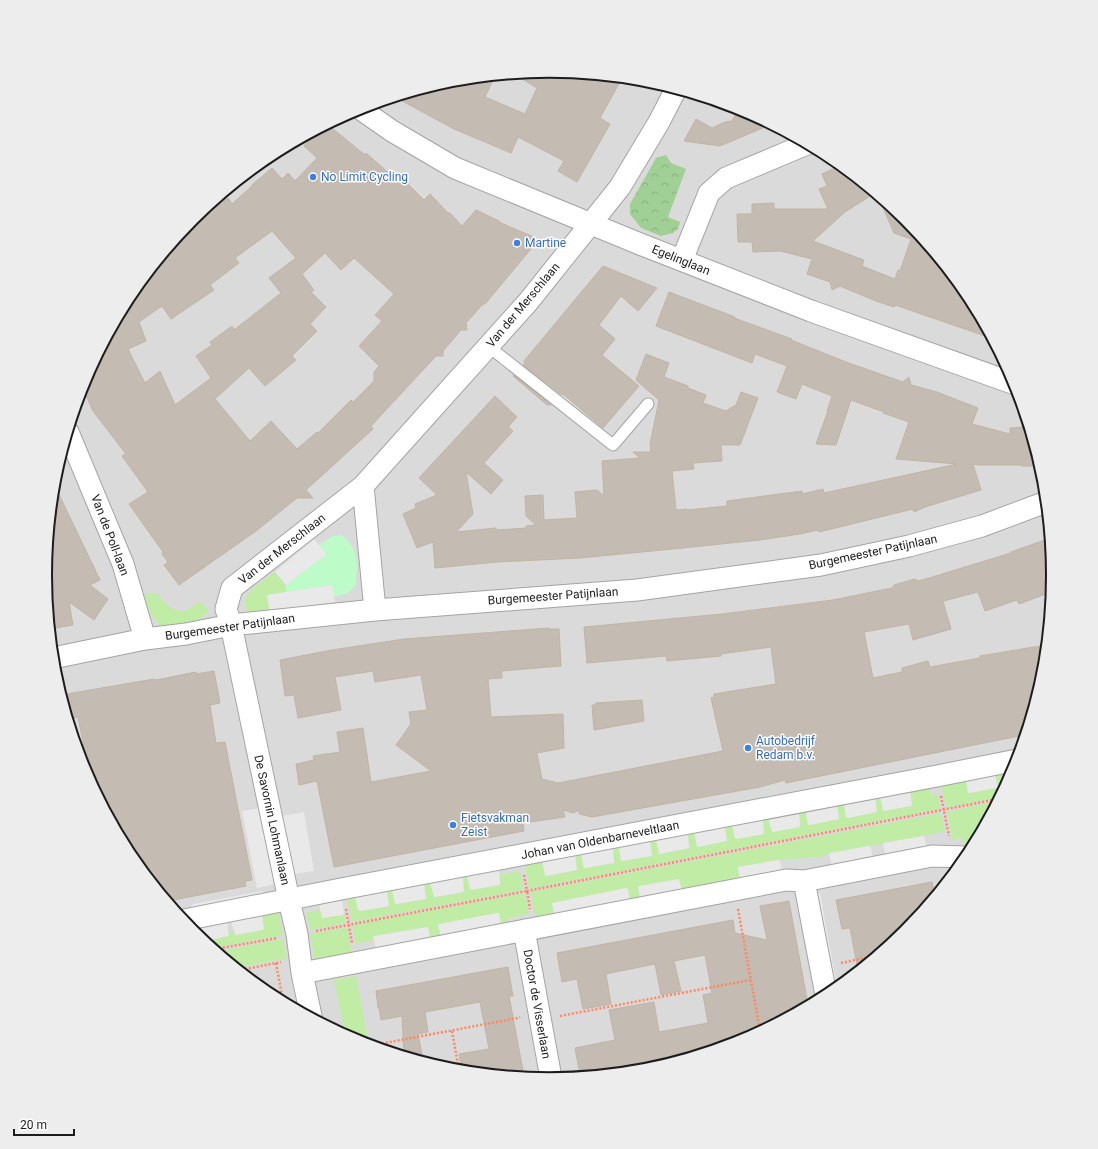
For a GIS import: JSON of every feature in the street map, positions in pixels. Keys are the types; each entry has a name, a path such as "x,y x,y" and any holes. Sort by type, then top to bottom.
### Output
{"street":[{"name":"Van der Merschlaan","path":"232,625 226,609 232,588 363,486 528,302 620,187 659,122 674,93"},
{"name":"Egelinglaan","path":"366,113 392,131 455,168 811,311 1007,381"},
{"path":"682,260 709,193 726,178 802,146"},
{"name":"Van de Poll-laan","path":"71,439 123,564 145,639"},
{"path":"363,486 375,610"},
{"name":"Burgemeester Patijnlaan","path":"59,657 145,639 186,634 232,625 375,610 638,590 821,565 909,546 982,526 1041,504"},
{"name":"De Savornin Lohmanlaan","path":"232,625 297,934 302,973 310,1010"},
{"name":"Johan van Oldenbarneveltlaan","path":"191,919 1009,762"},
{"path":"302,973 786,880 804,881 932,856 955,860"},
{"path":"804,881 825,988"},
{"name":"Doctor de Visserlaan","path":"524,930 550,1072"}],"lane":[{"path":"488,346 613,446 648,404"}],"path":[{"path":"938,776 944,810 957,858"},
{"path":"222,949 992,800"},
{"path":"341,889 354,953 358,962"},
{"path":"734,889 759,1025"},
{"path":"524,930 522,918 532,916 527,891"},
{"path":"821,966 866,958"},
{"path":"246,969 293,960 302,973"},
{"path":"276,963 282,993"},
{"path":"386,1044 518,1018 524,1010 539,1014 750,980"},
{"path":"452,1031 458,1063"}],"shaded area":[{"path":"516,79 582,79 614,82 678,94 709,104 739,115 798,144 852,180 877,201 923,247 943,272 962,298 995,355 1020,415 1029,446 1042,510 1045,542 1045,607 1042,639 1029,703 1020,734 995,794 979,823 962,851 923,902 877,948 852,969 825,988 769,1020 739,1034 678,1055 614,1067 582,1070 549,1072 484,1067 420,1055 389,1045 359,1034 300,1005 246,969 221,948 175,902 155,877 136,851 103,794 78,734 69,703 56,639 53,607 52,574 56,510 69,446 78,415 103,355 119,326 136,298 175,247 221,201 246,180 273,161 329,129 359,115 420,94 484,82"},
{"path":"314,539 327,554 286,585 275,572"},
{"path":"332,585 335,602 270,612 267,595"},
{"path":"995,775 998,787 968,793 966,780"},
{"path":"910,791 911,806 883,810 880,797"},
{"path":"875,797 877,812 848,818 846,817 844,804"},
{"path":"837,805 839,819 808,825 805,811"},
{"path":"261,808 275,884 257,888 242,811"},
{"path":"304,812 314,871 293,874 283,816"},
{"path":"799,812 800,827 772,831 768,818"},
{"path":"763,819 764,834 735,838 732,825"},
{"path":"726,827 727,841 697,846 694,832"},
{"path":"688,834 689,848 659,853 656,840"},
{"path":"924,836 927,849 886,857 884,843"},
{"path":"650,841 651,856 621,860 619,848 617,847"},
{"path":"870,846 873,859 832,867 830,853"},
{"path":"613,848 614,863 584,868 581,854"},
{"path":"575,855 577,870 545,875 542,861"},
{"path":"780,860 782,871 740,879 738,867"},
{"path":"499,870 500,885 470,889 467,876"},
{"path":"463,877 464,892 434,897 430,883"},
{"path":"679,879 682,890 640,898 639,886"},
{"path":"424,884 426,899 395,904 392,890"},
{"path":"626,888 628,889 630,900 554,915 552,903"},
{"path":"262,891 269,895 188,911 193,904"},
{"path":"387,891 389,906 360,911 358,910 355,897"},
{"path":"820,893 836,980 832,983 815,894"},
{"path":"342,900 343,915 322,918 319,904"},
{"path":"499,913 501,925 441,937 439,924"},
{"path":"262,915 263,930 235,934 231,921"},
{"path":"227,922 229,935 212,939 199,927"},
{"path":"428,927 430,938 376,948 373,938 374,936"}],"green space":[{"path":"666,155 671,163 686,169 668,217 680,222 678,229 673,233 661,236 641,228 630,214 630,204 656,158"},
{"path":"342,535 352,546 355,552 357,564 356,585 348,593 334,597 332,585 286,592 286,585 327,554 319,545 333,536"},
{"path":"275,572 286,585 286,592 267,595 270,612 248,614 245,603 246,597 262,581"},
{"path":"144,593 159,594 167,605 179,611 187,610 201,601 209,612 188,627 164,628 154,619"},
{"path":"1001,773 1002,779 993,798 946,808 941,784 966,780 970,793 997,788 995,775"},
{"path":"929,786 931,795 938,794 940,809 529,889 525,865 542,861 546,876 577,870 575,855 582,855 584,868 586,868 615,862 612,849 617,847 619,848 621,860 652,855 649,842 656,840 659,854 690,848 688,834 694,832 697,846 726,827 732,825 735,838 762,820 768,818 772,831 801,826 799,813 805,811 808,824 810,825 839,818 837,805 844,804 846,817 877,811 875,797 880,797 884,811 911,806 910,791"},
{"path":"990,802 964,847 963,838 952,840 947,812"},
{"path":"941,813 945,831 830,853 822,857 778,860 738,867 740,879 682,891 679,879 640,899 552,903 554,915 536,919 534,912 530,892"},
{"path":"520,871 524,890 352,922 347,899 356,897 358,910 360,911 389,906 387,892 392,890 395,903 397,904 426,899 424,884 431,884 435,897 464,892 462,878 467,876 470,889 501,883 499,875"},
{"path":"525,893 529,914 508,918 509,924 501,925 499,914 438,926 441,937 430,938 428,927 374,936 374,940 356,944 352,925"},
{"path":"320,910 322,917 343,915 344,913 346,923 310,930 306,913"},
{"path":"278,911 283,935 220,947 212,939 228,936 228,932 234,931 235,934 264,929 262,915"},
{"path":"347,927 352,954 315,961 310,934"},
{"path":"283,939 287,958 243,967 223,950"},
{"path":"356,976 368,1037 344,1027 334,980"}],"building":[{"path":"522,79 582,79 619,83 600,118 610,124 577,182 558,171 564,161 518,137 511,153 454,129 401,100 420,94 452,87 493,81 485,97 525,114 537,88"},
{"path":"736,114 765,127 720,146 684,141 696,119 712,128 725,122 732,121"},
{"path":"332,128 365,155 366,153 399,182 402,178 424,200 430,194 462,226 476,210 501,223 534,237 535,244 485,304 483,304 466,323 467,330 461,330 443,351 443,356 436,356 371,426 373,429 306,490 313,498 297,498 256,531 179,585 164,565 168,562 162,554 163,552 129,504 148,492 122,456 126,454 93,411 86,395 103,355 119,326 136,298 175,247 209,212 228,198 232,204 272,168 282,179 288,173 295,181 317,158 304,146 309,140","holes":["272,231 296,258 269,278 281,293 234,330 232,326 210,342 212,345 196,356 211,378 175,405 160,371 145,383 128,349 146,341 139,322 162,306 171,319 214,290 210,285 239,263 235,258","325,253 341,270 354,258 394,294 375,315 382,321 359,346 379,366 374,372 374,381 353,402 351,400 318,433 317,432 297,449 271,421 250,441 215,399 249,368 265,386 296,360 292,356 317,331 310,324 326,307 311,292 314,290 302,274"]},
{"path":"835,168 871,196 845,212 813,241 864,260 862,266 895,279 898,270 900,271 911,239 894,233 882,206 923,247 943,272 962,298 984,336 895,305 894,307 876,301 840,286 832,290 830,282 807,274 812,259 780,251 753,252 752,242 738,242 737,214 752,214 752,204 774,203 774,209 828,209 819,189 827,186 822,174"},
{"path":"603,266 657,288 638,311 621,296 599,325 615,339 602,355 639,386 603,428 563,394 562,395 523,365 525,363 524,361"},
{"path":"669,292 792,339 791,340 846,362 903,382 909,377 911,385 937,392 978,408 972,424 1010,434 1010,428 1023,427 1033,466 973,464 981,490 928,506 914,512 913,509 819,532 818,530 760,540 580,558 497,562 435,568 433,542 417,548 403,514 416,508 415,504 437,495 419,478 495,396 517,417 508,427 513,431 484,463 503,480 491,494 466,472 473,514 456,532 496,528 496,530 527,528 526,526 536,525 526,516 525,496 543,495 544,520 577,518 575,492 597,490 604,496 602,461 640,458 633,452 651,452 650,444 659,400 636,380 646,354 669,363 664,377 706,395 703,403 726,411 736,405 741,392 758,398 740,445 721,445 722,461 693,463 694,469 672,471 676,510 727,506 727,501 802,491 802,494 823,489 824,493 957,464 896,459 909,422 851,400 836,445 816,444 832,396 802,384 796,399 777,392 787,366 755,354 752,363 656,326"},
{"path":"514,375 551,405 547,405 513,376"},
{"path":"59,494 100,580 90,585 108,599 94,620 69,602 73,625 55,628 52,574 53,542"},
{"path":"1045,540 1045,594 1019,604 1017,600 985,611 978,592 943,601 951,629 913,640 909,624 864,632 873,678 902,672 902,668 928,661 930,667 980,658 980,656 1041,646 1029,703 1019,736 786,783 785,780 760,787 592,817 579,814 580,810 573,813 563,810 565,817 523,823 524,831 334,867 317,781 299,785 296,764 314,760 313,756 340,752 337,732 363,728 371,782 431,771 396,745 411,724 409,712 427,710 421,675 375,682 373,671 335,677 341,710 298,718 294,695 285,696 280,660 404,639 549,628 559,629 561,666 502,671 502,678 488,679 491,717 563,714 564,748 537,753 542,779 558,783 723,751 711,698 714,697 714,694 776,684 771,647 721,654 721,656 667,661 666,656 587,663 584,627 722,614 833,600 892,588 894,585 915,579 918,581"},
{"path":"214,671 220,703 210,705 216,743 225,742 252,880 245,881 246,886 173,900 136,851 103,794 85,752 78,717 73,718 67,694 196,672 196,674"},
{"path":"642,700 644,721 594,730 592,705 596,705 596,703"},
{"path":"932,882 934,889 900,926 857,965 850,928 842,929 836,900"},
{"path":"789,901 807,999 769,1020 739,1034 678,1055 614,1067 579,1070 575,1048 615,1040 609,1010 654,1002 659,1032 708,1023 703,995 712,993 705,955 674,961 681,991 661,995 655,964 606,974 611,1004 583,1009 577,979 562,982 557,953 733,920 735,933 767,940 760,906"},
{"path":"508,967 513,996 509,996 523,1070 461,1063 459,1054 489,1049 480,1002 425,1012 428,1032 418,1034 422,1055 404,1050 402,1016 381,1020 376,991"}],"place":[{"name":"No Limit Cycling","path":"313,177"},
{"name":"Martine","path":"517,243"},
{"name":"Autobedrijf Redam b.v.","path":"748,748"},
{"name":"Fietsvakman Zeist","path":"453,825"}]}
